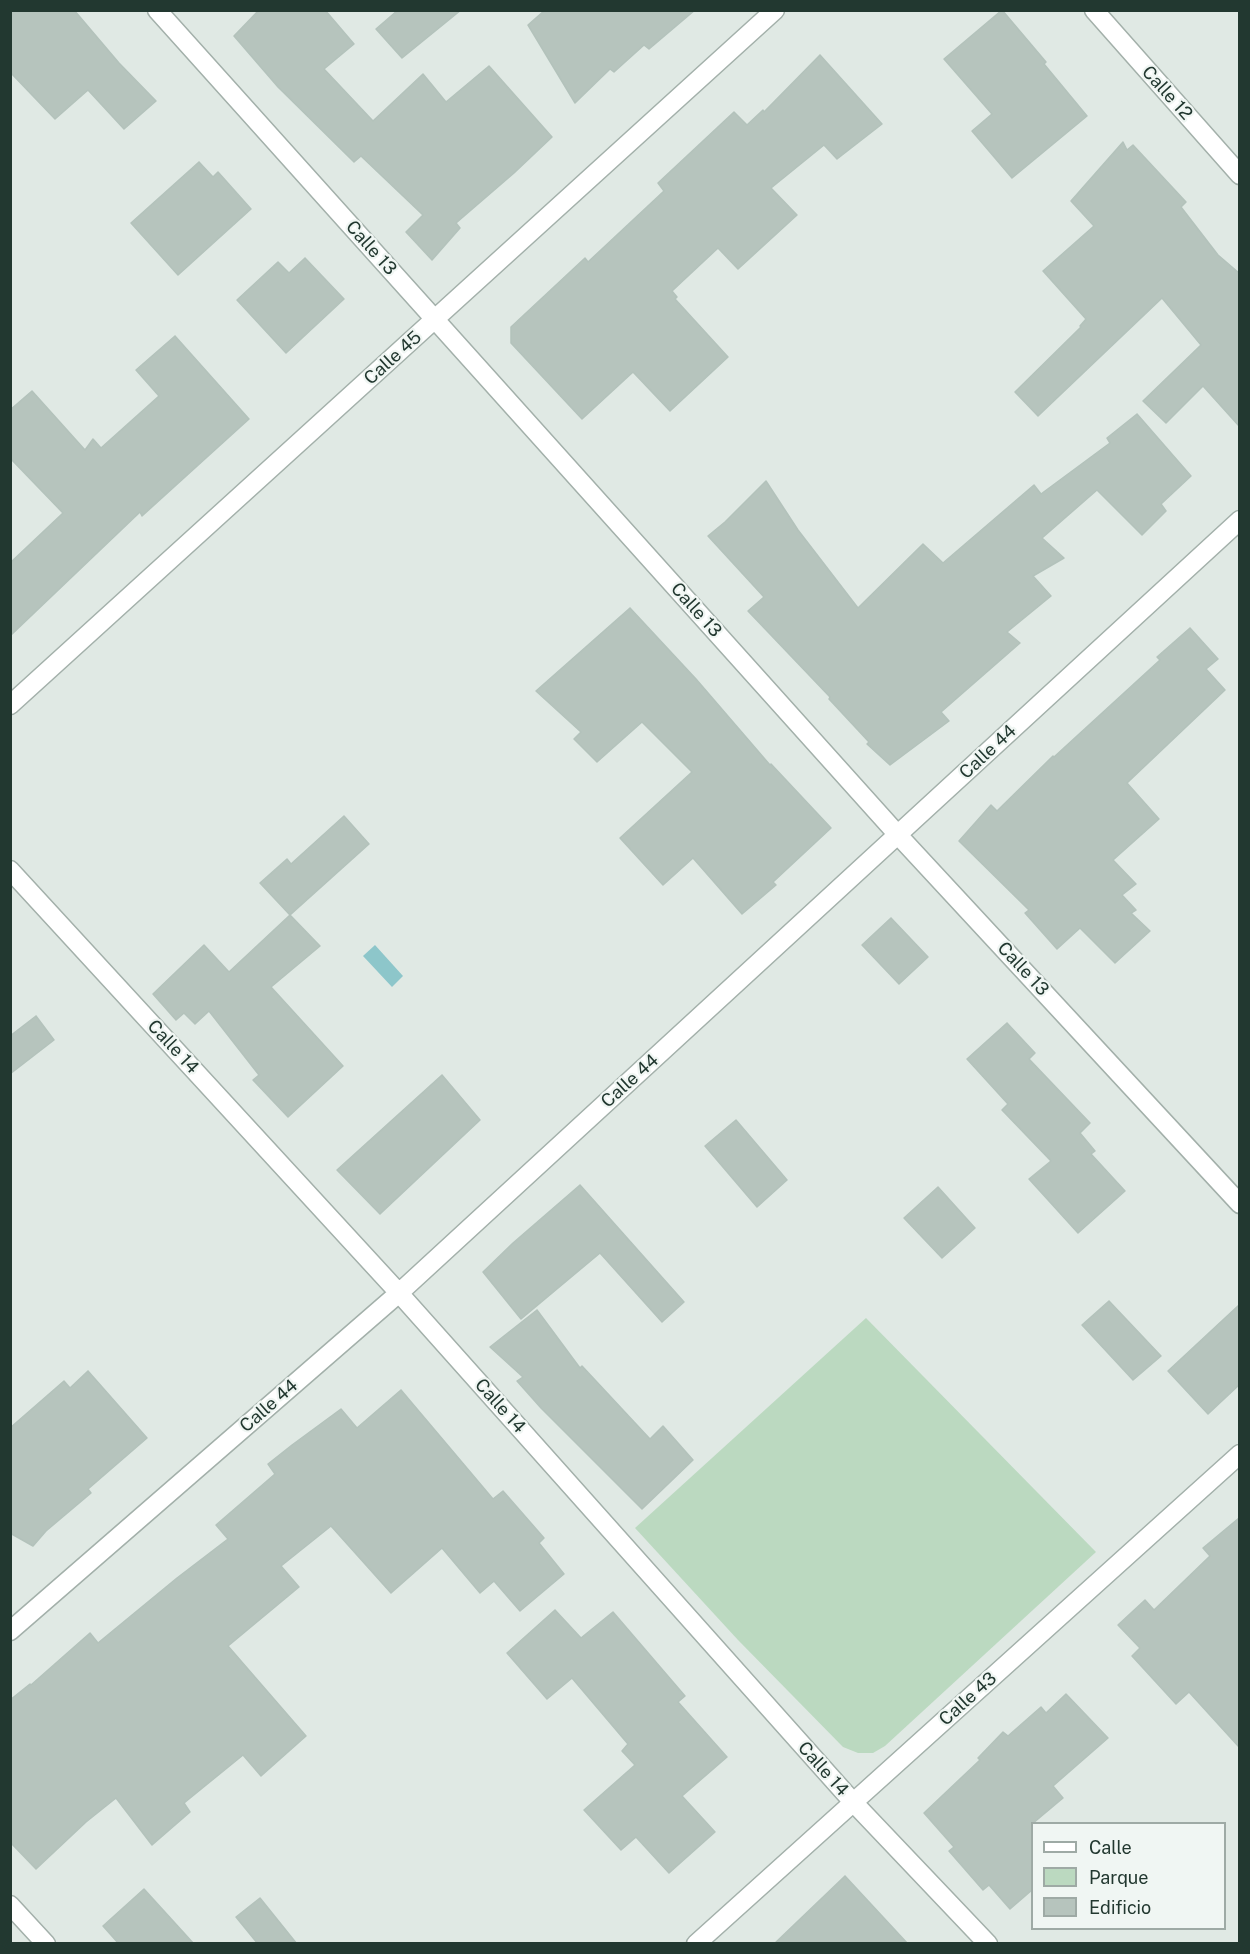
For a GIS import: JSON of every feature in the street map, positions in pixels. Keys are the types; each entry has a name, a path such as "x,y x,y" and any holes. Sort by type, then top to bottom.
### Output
{"street":[{"name":"Calle 13","path":"158,10 898,835 1239,1204"},
{"name":"Calle 45","path":"10,705 775,10"},
{"name":"Calle 12","path":"1094,10 1239,175"},
{"name":"Calle 44","path":"10,1631 399,1293 1239,520"},
{"name":"Calle 14","path":"10,870 399,1293 853,1802 988,1944"},
{"name":"Calle 43","path":"696,1944 1239,1454"},
{"path":"10,1905 46,1944"}],"green space":[{"path":"866,1318 1096,1552 885,1746 873,1753 858,1753 843,1747 738,1640 635,1528"}],"water":[{"path":"375,945 403,976 392,987 363,956"}],"building":[{"path":"10,10 74,10 119,63 156,101 124,129 88,90 55,119 10,72"},
{"path":"259,10 325,10 354,44 324,69 373,121 423,74 446,102 489,66 552,137 456,223 460,228 432,260 406,232 423,215 361,156 354,162 278,87 234,36"},
{"path":"398,10 461,10 402,58 376,29"},
{"path":"545,10 695,10 649,49 644,45 614,72 610,69 575,103 528,25"},
{"path":"1002,10 1087,116 1012,178 972,131 992,114 944,59"},
{"path":"820,55 882,124 837,159 824,145 771,188 797,215 738,269 718,248 672,291 677,297 675,299 728,357 670,411 633,372 582,419 511,343 511,327 585,258 588,262 664,191 658,183 734,112 747,125 763,110 764,112"},
{"path":"1123,142 1127,150 1133,145 1186,202 1181,207 1218,255 1239,273 1239,426 1203,386 1166,423 1143,401 1201,345 1162,298 1038,416 1015,392 1081,327 1086,319 1043,271 1094,226 1071,201"},
{"path":"199,162 213,177 218,172 251,209 178,275 131,223"},
{"path":"305,258 344,299 286,353 237,300 278,262 289,273"},
{"path":"175,336 249,419 142,516 140,512 10,636 10,563 63,513 10,458 10,410 32,391 85,450 93,439 101,448 159,396 136,370"},
{"path":"1137,414 1191,476 1161,504 1166,511 1142,535 1097,490 1042,538 1064,558 1033,576 1051,596 1007,632 1020,643 941,712 949,721 890,765 867,744 869,742 829,699 830,697 748,611 764,597 708,536 766,481 798,530 858,608 923,544 943,563 1034,485 1041,494 1110,443 1107,438"},
{"path":"630,608 696,679 770,765 831,828 773,882 776,885 742,914 693,858 663,885 620,838 692,772 642,722 597,762 574,739 581,732 536,691"},
{"path":"1190,628 1218,659 1206,669 1225,690 1127,783 1159,819 1113,860 1136,884 1122,895 1136,910 1131,913 1150,931 1115,963 1080,928 1057,949 1025,913 1029,910 959,841 991,805 997,811 1053,756 1160,660 1157,657"},
{"path":"344,816 369,844 290,915 260,883 287,859 291,864"},
{"path":"290,915 320,946 271,987 343,1066 288,1117 253,1080 259,1075 209,1011 195,1024 184,1013 176,1020 153,994 204,945 229,972"},
{"path":"891,918 928,957 899,984 862,945"},
{"path":"36,1016 54,1040 10,1074 10,1036"},
{"path":"1007,1023 1035,1053 1029,1059 1090,1123 1080,1133 1095,1151 1091,1154 1125,1191 1078,1233 1029,1179 1051,1161 1002,1110 1008,1104 967,1059"},
{"path":"442,1075 480,1120 380,1214 337,1170"},
{"path":"736,1120 787,1180 757,1207 705,1146"},
{"path":"580,1185 684,1302 662,1322 600,1253 521,1319 483,1272"},
{"path":"938,1187 975,1228 942,1258 904,1218"},
{"path":"1109,1301 1161,1356 1133,1380 1082,1325"},
{"path":"1239,1305 1239,1385 1208,1414 1168,1371"},
{"path":"537,1310 580,1368 582,1366 650,1439 663,1426 693,1460 642,1509 541,1408 517,1381 523,1377 490,1347"},
{"path":"88,1371 147,1438 88,1489 91,1493 46,1531 33,1546 10,1533 10,1428 64,1381 70,1388"},
{"path":"401,1390 493,1499 503,1491 544,1538 539,1543 564,1574 520,1611 494,1581 480,1593 442,1548 391,1593 331,1526 281,1566 299,1587 228,1646 306,1736 261,1776 243,1755 184,1803 190,1812 152,1845 116,1798 86,1822 36,1869 10,1842 10,1700 31,1685 90,1633 98,1643 228,1539 216,1525 275,1474 268,1464 341,1409 357,1428"},
{"path":"1239,1518 1239,1747 1189,1692 1176,1704 1132,1656 1140,1648 1118,1625 1145,1600 1154,1610 1210,1556 1203,1548"},
{"path":"555,1610 581,1638 613,1612 685,1696 678,1702 727,1757 682,1796 715,1832 669,1873 636,1837 621,1850 584,1810 635,1765 622,1751 628,1744 572,1678 547,1699 507,1653"},
{"path":"1066,1694 1108,1738 1053,1786 1063,1798 1034,1822 1031,1822 1031,1891 1010,1909 989,1885 983,1890 949,1851 954,1847 924,1813 980,1760 978,1758 1003,1732 1008,1736 1041,1707 1046,1713"},
{"path":"845,1876 908,1944 774,1944"},
{"path":"144,1889 194,1944 119,1944 103,1926"},
{"path":"260,1898 297,1944 258,1944 236,1917"}]}
